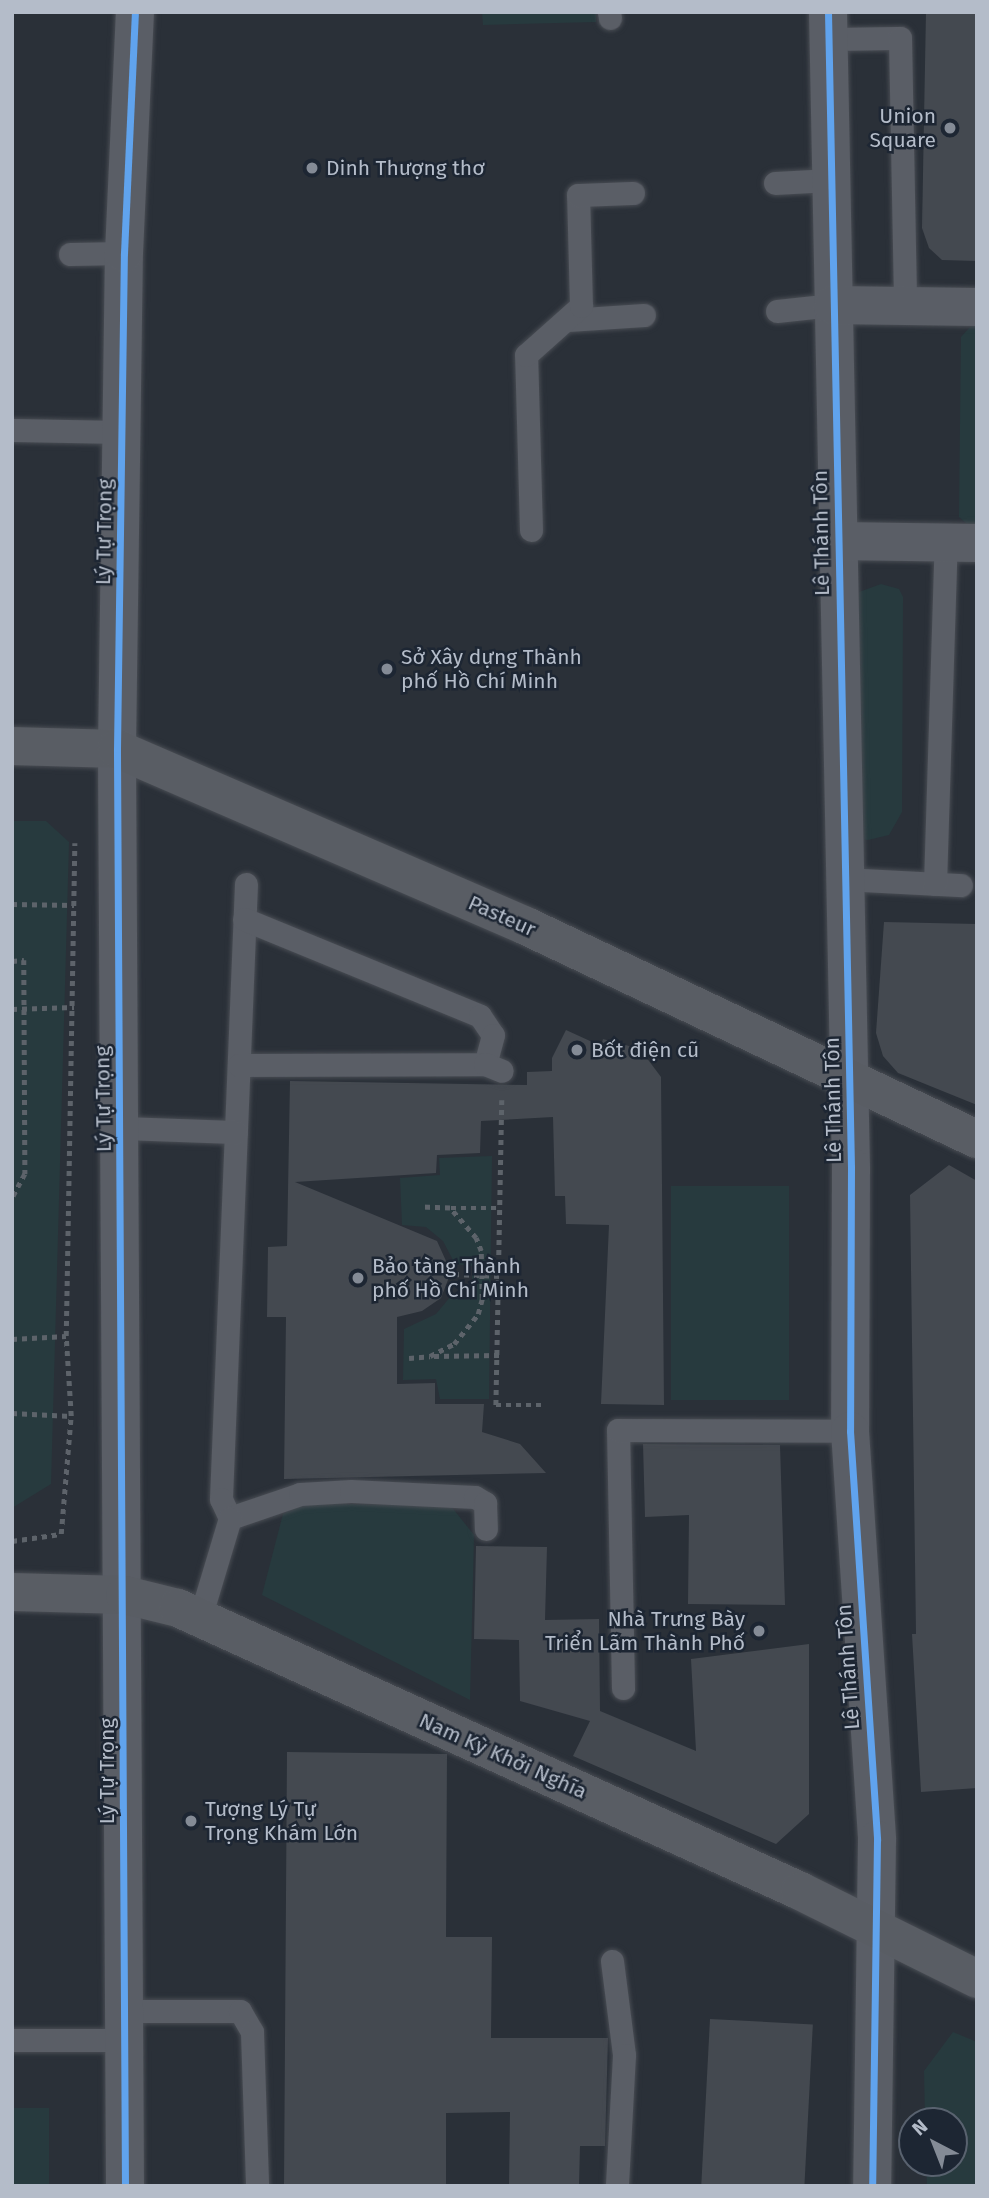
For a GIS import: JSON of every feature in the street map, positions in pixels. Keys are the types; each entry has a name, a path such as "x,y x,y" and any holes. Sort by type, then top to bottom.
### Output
{"main road":[{"name":"Pasteur","path":"12,746 117,749 526,926 977,1139"},
{"name":"Nam Kỳ Khởi Nghĩa","path":"12,1592 125,1595 200,1618 874,1927 977,1979"}],"street":[{"name":"Lý Tự Trọng","path":"125,2186 125,1595 117,749 124,253 135,12"},
{"name":"Lê Thánh Tôn","path":"828,26 850,1079 850,1431 877,1840 872,2186"},
{"path":"833,305 977,307"},
{"path":"838,541 961,543"}],"lane":[{"path":"828,26 900,38 905,306"},
{"path":"775,183 830,180"},
{"path":"531,530 526,355 581,306 579,195 633,193"},
{"path":"70,254 124,253"},
{"path":"777,311 833,305"},
{"path":"568,320 644,315"},
{"path":"12,430 123,432"},
{"path":"935,884 961,543"},
{"path":"845,879 961,885"},
{"path":"200,1618 230,1518 221,1499 246,884"},
{"path":"239,1065 494,1068 493,1035 480,1016 244,919"},
{"path":"121,1128 236,1132"},
{"path":"623,1688 618,1430 850,1431"},
{"path":"230,1518 300,1494 351,1491 475,1497 485,1503 486,1529"},
{"path":"612,1961 624,2055 617,2186"},
{"path":"12,2040 240,2011 252,2032 257,2186"}],"path":[{"path":"12,1541 61,1534 71,1416 66,1336 76,837"},
{"path":"12,904 74,905"},
{"path":"12,961 24,960 24,1174 12,1198"},
{"path":"12,1009 74,1007"},
{"path":"494,1068 501,1208 496,1405 544,1405"},
{"path":"421,1207 501,1208"},
{"path":"430,1356 454,1344 478,1314 483,1276 476,1238 450,1208"},
{"path":"454,1274 500,1276"},
{"path":"12,1339 66,1336"},
{"path":"409,1358 499,1355"},
{"path":"12,1413 71,1416"}],"green space":[{"path":"482,12 596,12 596,22 483,25"},
{"path":"971,326 977,326 977,524 967,524 959,517 961,337"},
{"path":"881,584 899,589 903,597 902,812 889,835 868,840 860,839 859,592"},
{"path":"12,821 46,821 69,842 51,1484 12,1508"},
{"path":"492,1156 489,1399 440,1399 436,1379 403,1380 404,1329 436,1314 451,1296 472,1296 472,1266 455,1264 443,1241 426,1227 402,1225 400,1178 440,1175 439,1158"},
{"path":"671,1186 789,1186 789,1400 671,1400"},
{"path":"300,1504 448,1505 454,1510 474,1535 470,1700 262,1595 283,1514"},
{"path":"953,2032 977,2042 977,2186 927,2186 927,2177 968,2177 968,2107 925,2107 924,2071"},
{"path":"12,2108 49,2108 49,2186 12,2186"}],"building":[{"name":"Union Square","path":"926,12 977,12 977,261 942,260 929,248 922,228"},
{"path":"884,922 977,924 977,1105 898,1073 883,1056 876,1033"},
{"name":"Bảo tàng Thành phố Hồ Chí Minh","path":"566,1030 601,1046 603,1039 629,1046 643,1053 661,1077 664,1405 601,1404 609,1225 566,1224 565,1196 555,1196 553,1117 481,1121 480,1153 437,1155 436,1173 295,1182 437,1241 451,1272 441,1298 422,1311 397,1317 397,1384 435,1383 435,1404 484,1404 482,1432 520,1444 546,1473 284,1479 286,1317 267,1317 268,1247 287,1246 290,1081 527,1085 527,1072 552,1071 552,1058"},
{"path":"949,1165 977,1181 977,1788 921,1792 912,1634 916,1634 910,1195"},
{"path":"643,1444 780,1445 785,1605 688,1604 689,1515 645,1517"},
{"path":"476,1546 547,1547 545,1620 599,1619 600,1711 696,1751 691,1659 809,1644 809,1814 776,1844 573,1756 590,1721 520,1701 519,1640 474,1639"},
{"path":"287,1752 447,1754 446,1937 492,1937 491,2038 608,2038 605,2146 580,2146 579,2186 509,2186 510,2112 446,2113 446,2186 284,2186"},
{"path":"710,2019 813,2024 804,2186 701,2186"}],"cycle path":[{"path":"125,2186 117,749 124,253 135,12"},
{"path":"828,12 851,1167 850,1431 877,1840 872,2186"}],"place":[{"name":"Union Square","path":"950,128"},
{"name":"Dinh Thượng thơ","path":"312,168"},
{"name":"Sở Xây dựng Thành phố Hồ Chí Minh","path":"387,669"},
{"name":"Bốt điện cũ","path":"577,1050"},
{"name":"Bảo tàng Thành phố Hồ Chí Minh","path":"358,1278"},
{"name":"Nhà Trưng Bày Triển Lãm Thành Phố","path":"759,1631"},
{"name":"Tượng Lý Tự Trọng Khám Lớn","path":"191,1821"}]}
